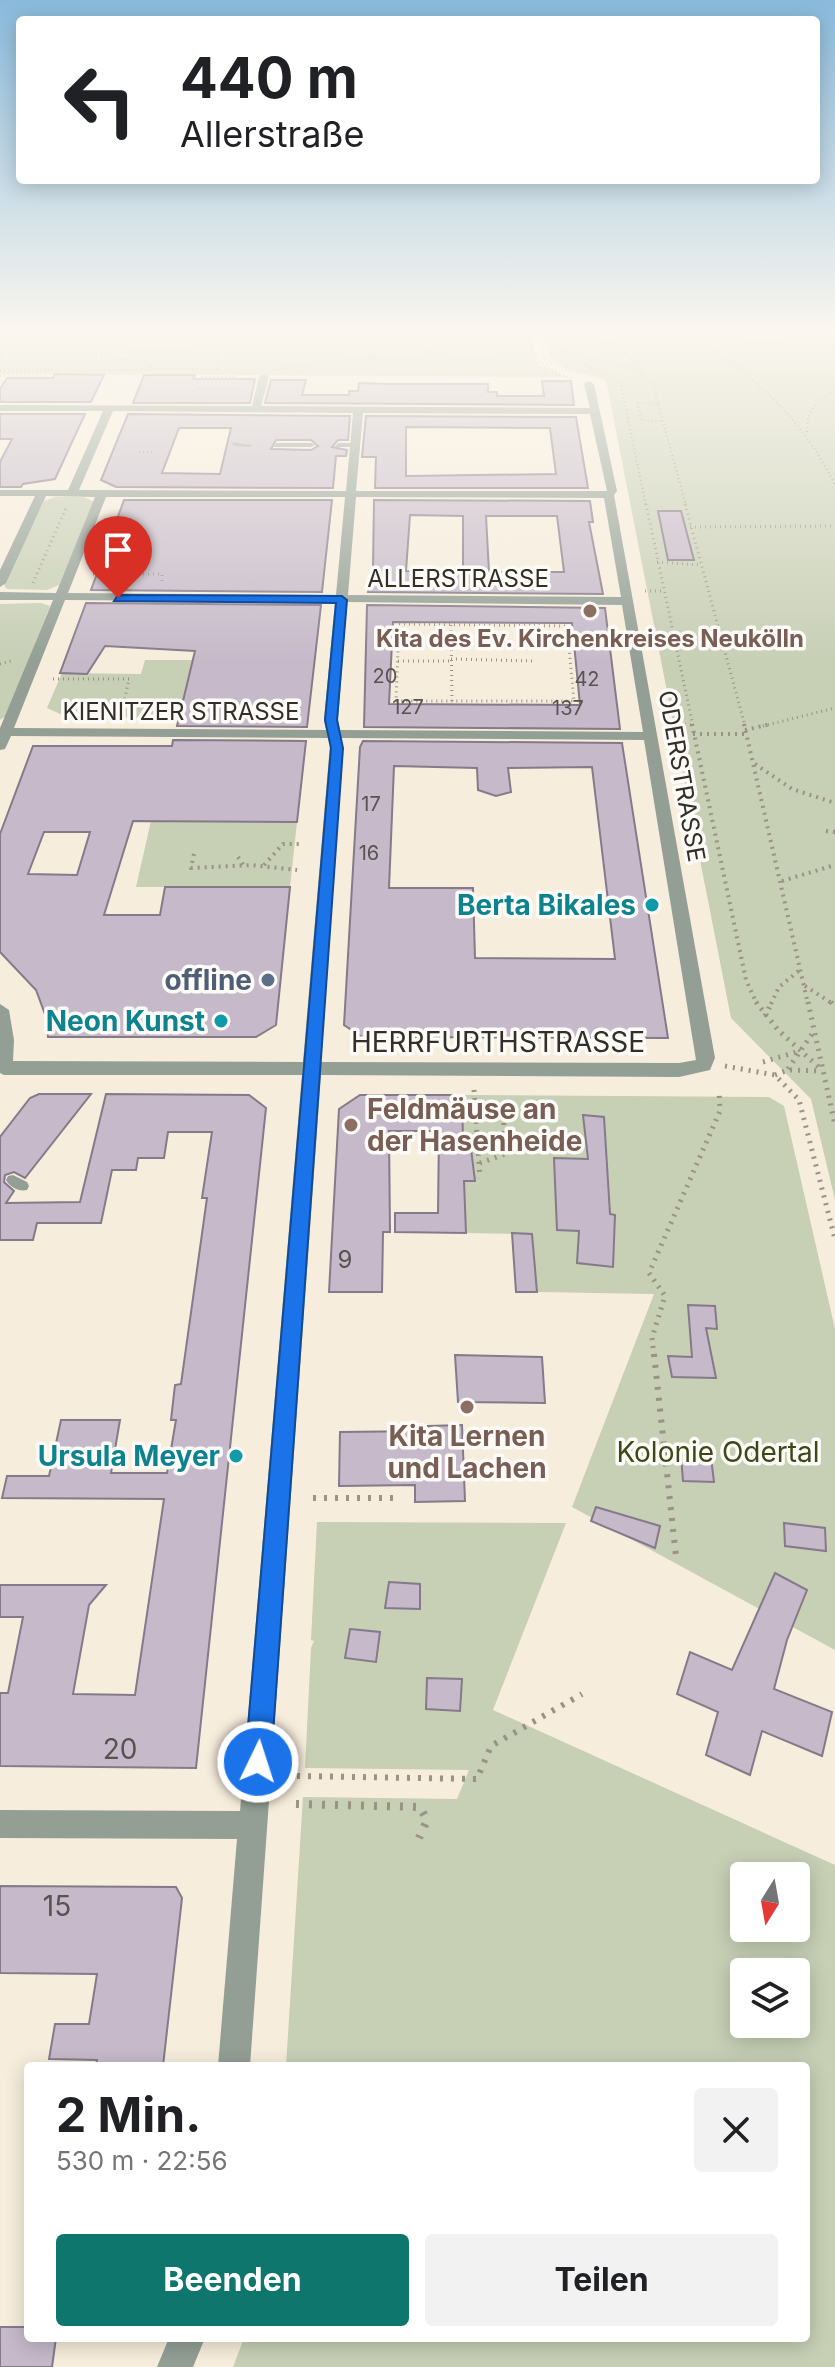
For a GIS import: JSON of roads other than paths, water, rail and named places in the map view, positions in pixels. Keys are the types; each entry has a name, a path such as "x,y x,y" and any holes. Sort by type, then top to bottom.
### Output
{"street":[{"path":"71,496 95,441"},
{"path":"234,2062 337,748 331,720 355,441"},
{"name":"ODERSTRASSE","path":"600,441 607,479 600,486 609,495 706,1058 703,1065"},
{"path":"0,493 71,496 102,493 609,495"},
{"path":"0,583 42,493"},
{"path":"2,737 102,493"},
{"name":"ALLERSTRASSE","path":"0,596 627,601"},
{"name":"KIENITZER STRASSE","path":"2,737 335,734 650,736"},
{"name":"HERRFURTHSTRASSE","path":"0,1010 6,1043 4,1068 679,1070 703,1065"},
{"path":"0,1824 253,1825"},
{"path":"175,2367 185,2342"}],"lane":[{"path":"234,444 249,445"},
{"path":"276,445 311,445"},
{"path":"338,445 355,445"}],"place":[{"name":"Kita des Ev. Kirchenkreises Neukölln","path":"590,611"},
{"name":"Berta Bikales","path":"652,905"},
{"name":"offline","path":"268,980"},
{"name":"Neon Kunst","path":"221,1021"},
{"name":"Feldmäuse an der Hasenheide","path":"351,1125"},
{"name":"Kita Lernen und Lachen","path":"467,1407"},
{"name":"Ursula Meyer","path":"236,1456"}],"park label":[{"name":"Kolonie Odertal","path":"718,1452"}]}
